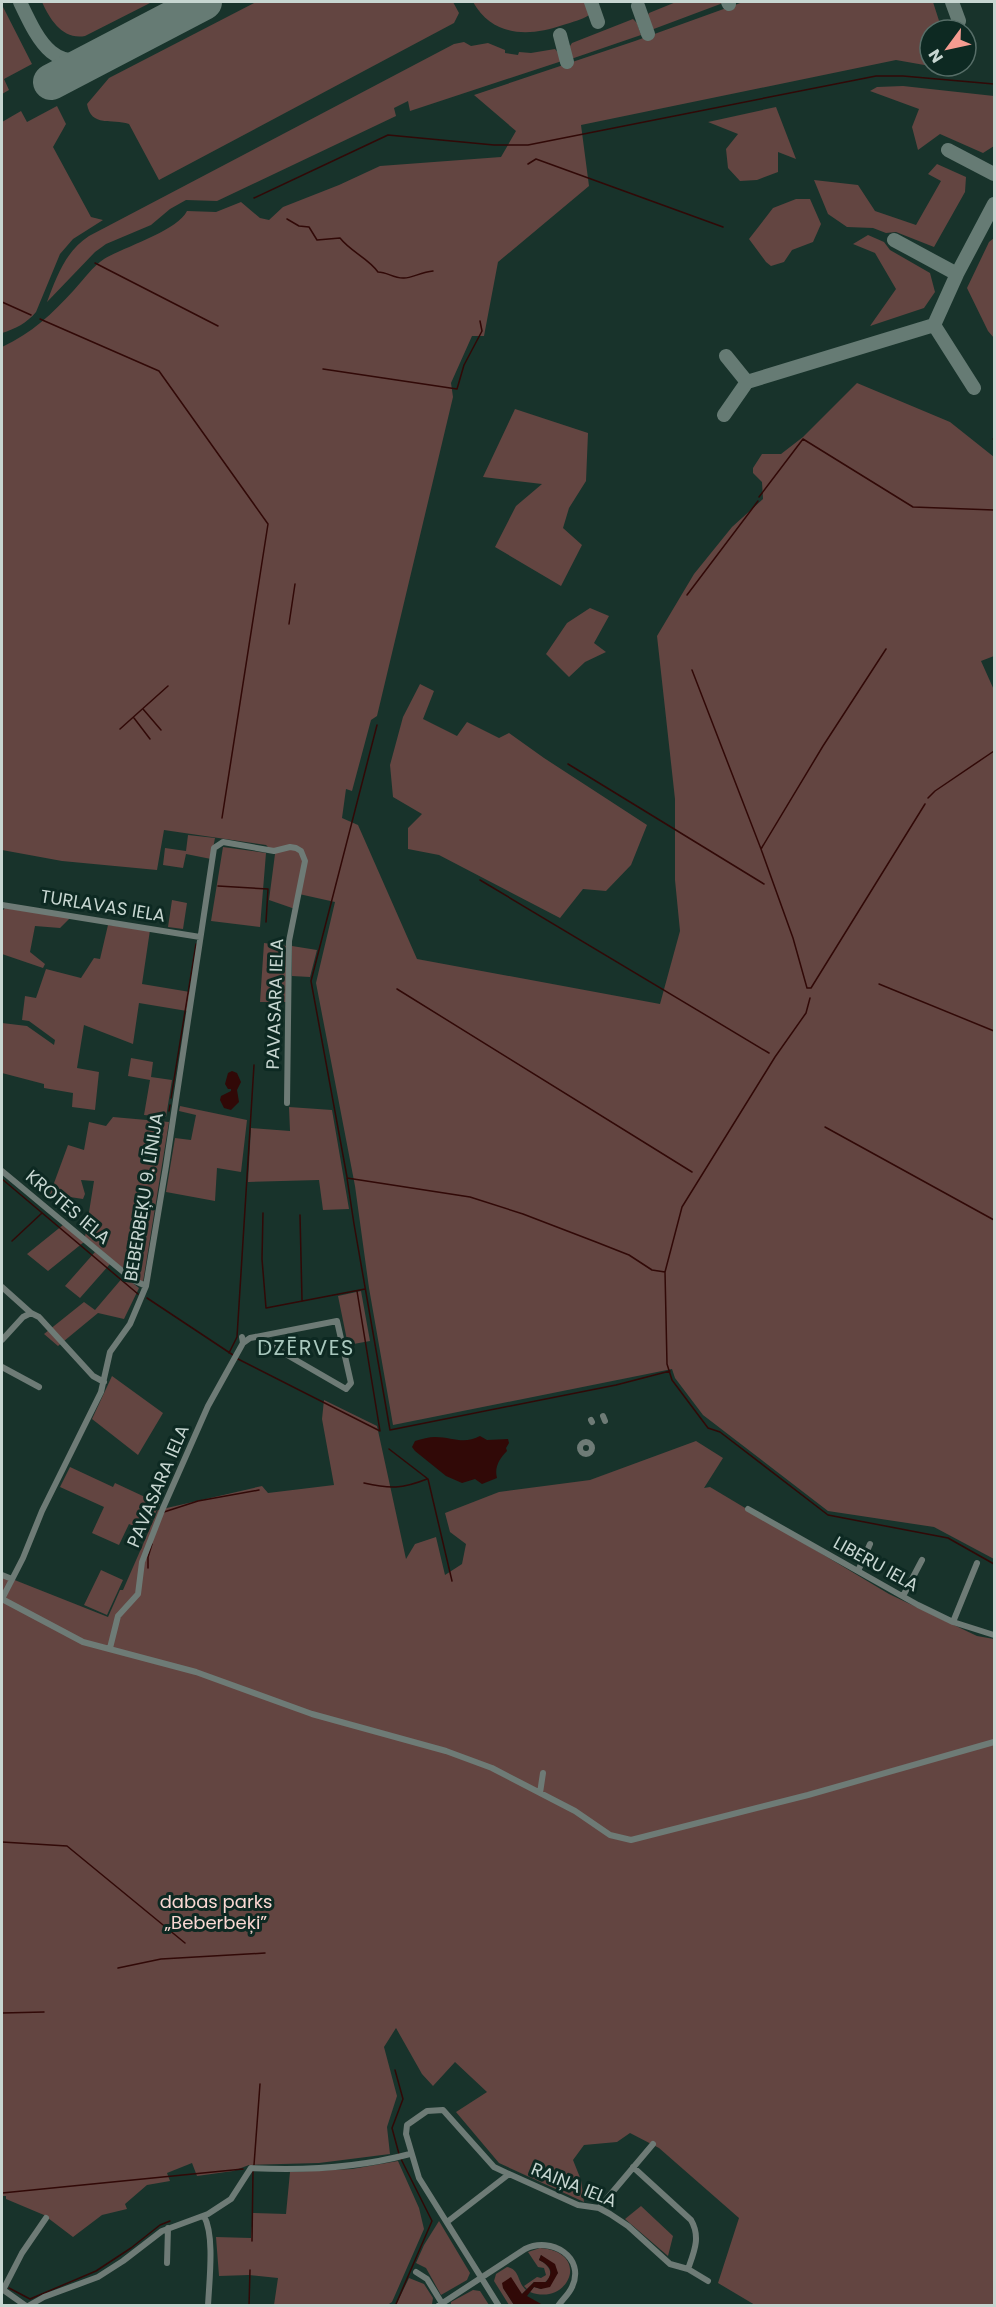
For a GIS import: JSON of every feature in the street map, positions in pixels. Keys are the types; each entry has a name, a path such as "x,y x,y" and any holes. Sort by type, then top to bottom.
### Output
{"street":[{"name":"PAVASARA IELA","path":"217,844 223,842 274,851 290,847 301,851 306,861 290,941 287,1103"},
{"name":"BEBERBEĶU 9. LĪNIJA","path":"2,1599 23,1558 42,1511 102,1392 110,1352 130,1324 146,1286 214,848 217,844"},
{"name":"TURLAVAS IELA","path":"2,905 200,937"},
{"name":"KROTES IELA","path":"2,1171 133,1280 146,1286"},
{"path":"2,1287 31,1313 39,1317 93,1376 104,1382"},
{"path":"2,1340 23,1317 31,1313"},
{"path":"337,1321 351,1383 346,1389 253,1338 337,1321"},
{"name":"PAVASARA IELA","path":"110,1648 118,1616 138,1594 142,1562 208,1406 242,1340 253,1338"},
{"path":"2,1367 39,1387"},
{"name":"LIBERU IELA","path":"748,1509 953,1622 994,1635"},
{"path":"858,1571 870,1544"},
{"path":"903,1596 922,1560"},
{"path":"953,1622 977,1563"},
{"path":"2,1575 12,1579"},
{"path":"2,1599 83,1642 196,1672 312,1714 446,1751 492,1768 575,1811 610,1835 631,1840 808,1795 994,1742"},
{"path":"540,1793 543,1773"},
{"path":"499,2306 419,2178 405,2134 407,2125 427,2111 443,2110 494,2167 509,2174"},
{"path":"599,2208 653,2144"},
{"path":"46,2218 22,2253 2,2289 27,2306 107,2272 168,2228 204,2216 231,2199 251,2168 311,2170 384,2161 410,2154"},
{"path":"633,2167 691,2220 697,2242 688,2269"},
{"name":"RAIŅA IELA","path":"447,2222 509,2174 578,2205 599,2208 628,2226 670,2264 688,2269 708,2281"},
{"path":"204,2216 208,2223 209,2238 208,2306"},
{"path":"167,2263 168,2228"},
{"path":"416,2272 427,2279 441,2305 533,2245 555,2246 565,2252 574,2270 572,2288 558,2306"}],"green space":[{"path":"42,2 152,2 85,36 77,36 70,35 58,27"},
{"path":"256,2 453,2 459,13 454,23 159,180 129,124 98,119 89,112 87,104 109,78"},
{"path":"473,2 585,2 589,15 550,29 513,31 491,22 481,14"},
{"path":"676,2 723,3 651,30 646,19 649,13"},
{"path":"743,2 933,2 938,18 918,18 918,64 896,60 581,125 589,186 498,262 484,336 472,336 451,383 453,397 377,716 371,720 352,791 346,789 342,818 358,825 417,959 660,1004 680,931 675,880 675,799 657,636 694,574 732,527 763,499 762,482 753,473 753,468 762,454 781,454 803,437 857,383 950,422 994,457 994,656 981,661 994,690 994,1559 934,1527 828,1511 703,1415 675,1378 672,1369 393,1425 369,1288 355,1186 316,983 335,902 299,894 295,909 269,900 275,854 266,845 164,830 157,870 62,861 2,850 2,347 23,336 41,322 104,259 162,232 187,211 216,212 241,202 260,218 269,220 283,207 380,166 501,157 516,131 474,95"},
{"path":"2,5 32,64 4,79 9,90 2,94"},
{"path":"633,19 641,35 571,59 568,49 572,43"},
{"path":"464,42 471,46 488,43 505,50 505,53 518,55 519,52 531,53 555,49 562,61 410,111 408,101 394,108 396,116 217,201 186,200 170,209 151,225 106,244 95,252 47,302 58,274 68,257 89,236 454,44"},
{"path":"903,86 994,96 994,146 983,153 940,134 918,150 912,127 919,109 870,91 877,87"},
{"path":"57,106 66,124 53,147 91,217 103,220 73,239 60,254 36,312 12,330 2,333 2,122 21,111 27,122"},
{"path":"776,107 796,159 778,152 778,172 757,180 740,181 728,168 726,149 738,134 708,122"},
{"path":"937,164 966,177 965,192 934,247 896,232 886,233 873,228 847,227 828,214 814,180 858,185 875,211 916,225 941,181 928,174"},
{"path":"796,199 810,199 821,224 813,242 792,250 784,262 771,266 749,239 773,208"},
{"path":"868,235 884,242 890,250 930,273 935,292 924,308 870,326 896,289 875,253 853,244"},
{"path":"994,238 994,338 988,331 967,288 989,242"},
{"path":"515,409 588,433 586,481 569,508 563,528 582,545 561,586 495,547 516,506 542,484 483,477"},
{"path":"590,608 609,616 594,643 606,652 585,662 569,677 546,654 567,623"},
{"path":"420,684 434,691 423,719 457,736 467,722 499,738 509,733 647,825 631,865 606,891 583,889 560,918 439,855 408,849 408,828 422,814 393,797 390,765 403,717"},
{"path":"188,835 215,838 211,859 186,854 183,868 163,865 165,848 186,851"},
{"path":"223,847 266,853 260,927 211,921"},
{"path":"172,900 187,903 183,929 168,927"},
{"path":"5,908 70,918 60,928 35,926 30,952 45,964 43,968 2,954 2,911"},
{"path":"108,925 150,930 142,984 190,992 187,1011 139,1003 133,1044 84,1025 77,1068 99,1072 95,1110 72,1107 73,1093 44,1088 44,1084 2,1073 2,1023 27,1026 54,1045 55,1040 29,1021 22,1020 25,996 36,998 46,969 81,978 94,958 100,959"},
{"path":"264,943 287,946 286,1002 260,1002"},
{"path":"292,946 317,950 310,977 292,976"},
{"path":"131,1058 153,1062 151,1077 172,1080 166,1117 144,1115 150,1080 128,1076"},
{"path":"180,1106 247,1120 241,1172 217,1168 215,1201 166,1192 175,1138 191,1140 196,1115 179,1111"},
{"path":"289,1107 332,1110 349,1209 323,1210 319,1180 248,1182 251,1128 290,1131"},
{"path":"113,1117 169,1122 143,1282 137,1280 85,1237 94,1181 81,1180 85,1194 83,1199 50,1194 68,1145 84,1150 89,1122 106,1126"},
{"path":"63,1225 84,1242 48,1271 27,1254"},
{"path":"95,1252 110,1264 80,1298 65,1286"},
{"path":"124,1276 139,1288 124,1319 98,1313 58,1346 44,1334 84,1302 95,1310"},
{"path":"361,1291 370,1341 348,1345 338,1296"},
{"path":"112,1376 163,1413 138,1455 92,1419"},
{"name":"dabas parks „Beberbeķi”","path":"324,1400 377,1426 406,1559 415,1544 436,1537 445,1575 462,1564 466,1544 450,1532 445,1513 499,1492 590,1480 696,1441 723,1458 704,1488 710,1487 889,1594 977,1636 994,1639 994,2305 755,2305 718,2283 739,2218 659,2148 630,2133 617,2142 584,2145 573,2160 581,2180 584,2202 499,2163 456,2112 487,2092 455,2062 433,2086 422,2074 396,2028 384,2047 397,2096 387,2127 390,2154 319,2163 249,2165 233,2171 197,2176 192,2163 167,2173 170,2181 147,2185 125,2204 127,2209 102,2215 73,2237 44,2215 2,2196 2,1575 108,1617 120,1590 123,1590 158,1510 262,1486 268,1493 334,1485 322,1419"},
{"path":"70,1467 113,1487 115,1483 160,1504 146,1531 129,1524 119,1545 92,1533 104,1507 60,1487"},
{"path":"101,1570 123,1580 107,1615 84,1605"},
{"path":"398,2161 419,2208 424,2229 392,2302 386,2306 274,2305 278,2278 249,2275 219,2276 216,2237 251,2238 253,2213 286,2214 290,2172 352,2169"},
{"path":"641,2206 673,2236 668,2256 625,2219"},
{"path":"439,2221 470,2273 467,2280 441,2295 426,2268 416,2263"},
{"path":"540,2248 556,2252 566,2259 570,2268 569,2277 564,2286 544,2295 530,2292 534,2287 541,2289 558,2273 541,2255 539,2260 550,2270 548,2280 544,2283 534,2282 527,2289 524,2286 537,2277 541,2278 546,2275 544,2268 538,2267 528,2252"},
{"path":"507,2267 514,2270 526,2290 522,2294 503,2288 514,2305 509,2305 494,2281 496,2274"},
{"path":"409,2278 424,2284 433,2298 432,2304 396,2305"},
{"path":"473,2290 480,2291 489,2305 451,2305 451,2302"}],"shaded area":[{"path":"232,1071 237,1073 241,1082 237,1090 239,1102 231,1110 224,1108 220,1100 221,1096 231,1091 225,1084 228,1073"},
{"path":"480,1436 487,1440 508,1439 509,1443 507,1451 497,1466 497,1478 482,1484 475,1479 462,1483 446,1476 412,1447 415,1441 428,1438 468,1440"},
{"path":"541,2255 555,2264 558,2273 550,2287 541,2289 534,2287 527,2296 543,2305 514,2305 502,2283 511,2277 522,2294 534,2282 546,2282 550,2269 539,2260"}],"waterway":[{"path":"254,198 388,135 494,145 528,145 876,76 903,76 994,84"},
{"path":"528,164 536,159 723,227"},
{"path":"287,219 299,226 309,227 317,240 340,238 378,272 406,278 433,271"},
{"path":"95,263 218,326"},
{"path":"2,302 31,315"},
{"path":"40,319 159,371 268,524 222,818"},
{"path":"323,369 457,389 464,365 482,331 480,321"},
{"path":"759,497 803,439 913,507 994,510"},
{"path":"687,595 758,501"},
{"path":"289,624 295,584"},
{"path":"761,849 823,746 886,649"},
{"path":"692,670 761,849 793,938 807,988 811,988 925,804"},
{"path":"120,729 168,686"},
{"path":"143,709 161,730"},
{"path":"134,718 150,739"},
{"path":"347,1177 311,981 377,725"},
{"path":"928,798 994,751"},
{"path":"568,764 764,884"},
{"path":"480,880 769,1053"},
{"path":"218,886 268,889 266,922"},
{"path":"171,1098 196,944"},
{"path":"879,984 994,1031"},
{"path":"397,989 692,1172"},
{"path":"810,998 806,1013 775,1057 682,1207 665,1272 667,1364 672,1380 708,1428 720,1432 828,1515 948,1538 994,1564"},
{"path":"229,1353 237,1337 254,1065"},
{"path":"169,1111 170,1105"},
{"path":"825,1127 994,1220"},
{"path":"665,1272 652,1270 629,1255 596,1242 523,1214 470,1197 347,1178 390,1430 616,1385 670,1371"},
{"path":"2,1179 138,1294"},
{"path":"12,1241 42,1213"},
{"path":"263,1213 262,1259 266,1308 365,1289"},
{"path":"300,1215 302,1300"},
{"path":"357,1291 380,1431"},
{"path":"147,1298 233,1355"},
{"path":"236,1358 380,1431"},
{"path":"389,1449 428,1479 452,1581"},
{"path":"364,1483 396,1487 427,1479"},
{"path":"164,1512 198,1501 259,1490"},
{"path":"148,1568 148,1557 152,1544"},
{"path":"2,1842 67,1846 185,1943"},
{"path":"118,1968 161,1959 265,1953"},
{"path":"2,2013 44,2012"},
{"path":"395,2070 403,2099 392,2128 399,2154"},
{"path":"254,2165 260,2084"},
{"path":"394,2306 432,2221 401,2159"},
{"path":"2,2193 243,2169"},
{"path":"252,2241 253,2171"},
{"path":"9,2288 30,2299 96,2271 160,2225 170,2221"},
{"path":"249,2306 250,2270"}],"taxiway":[{"path":"20,2 42,42 61,58 73,61 87,60 105,54"},
{"path":"591,2 598,22"},
{"path":"952,2 958,18"},
{"path":"638,6 648,34"},
{"path":"560,35 567,62"},
{"path":"948,150 994,174"},
{"path":"724,415 747,382 934,325 957,274 994,204"},
{"path":"894,240 957,274"},
{"path":"934,325 974,388"},
{"path":"726,356 747,382"}],"runway":[{"path":"51,82 204,2"}],"district":[{"name":"DZĒRVES","path":"306,1348"}]}
